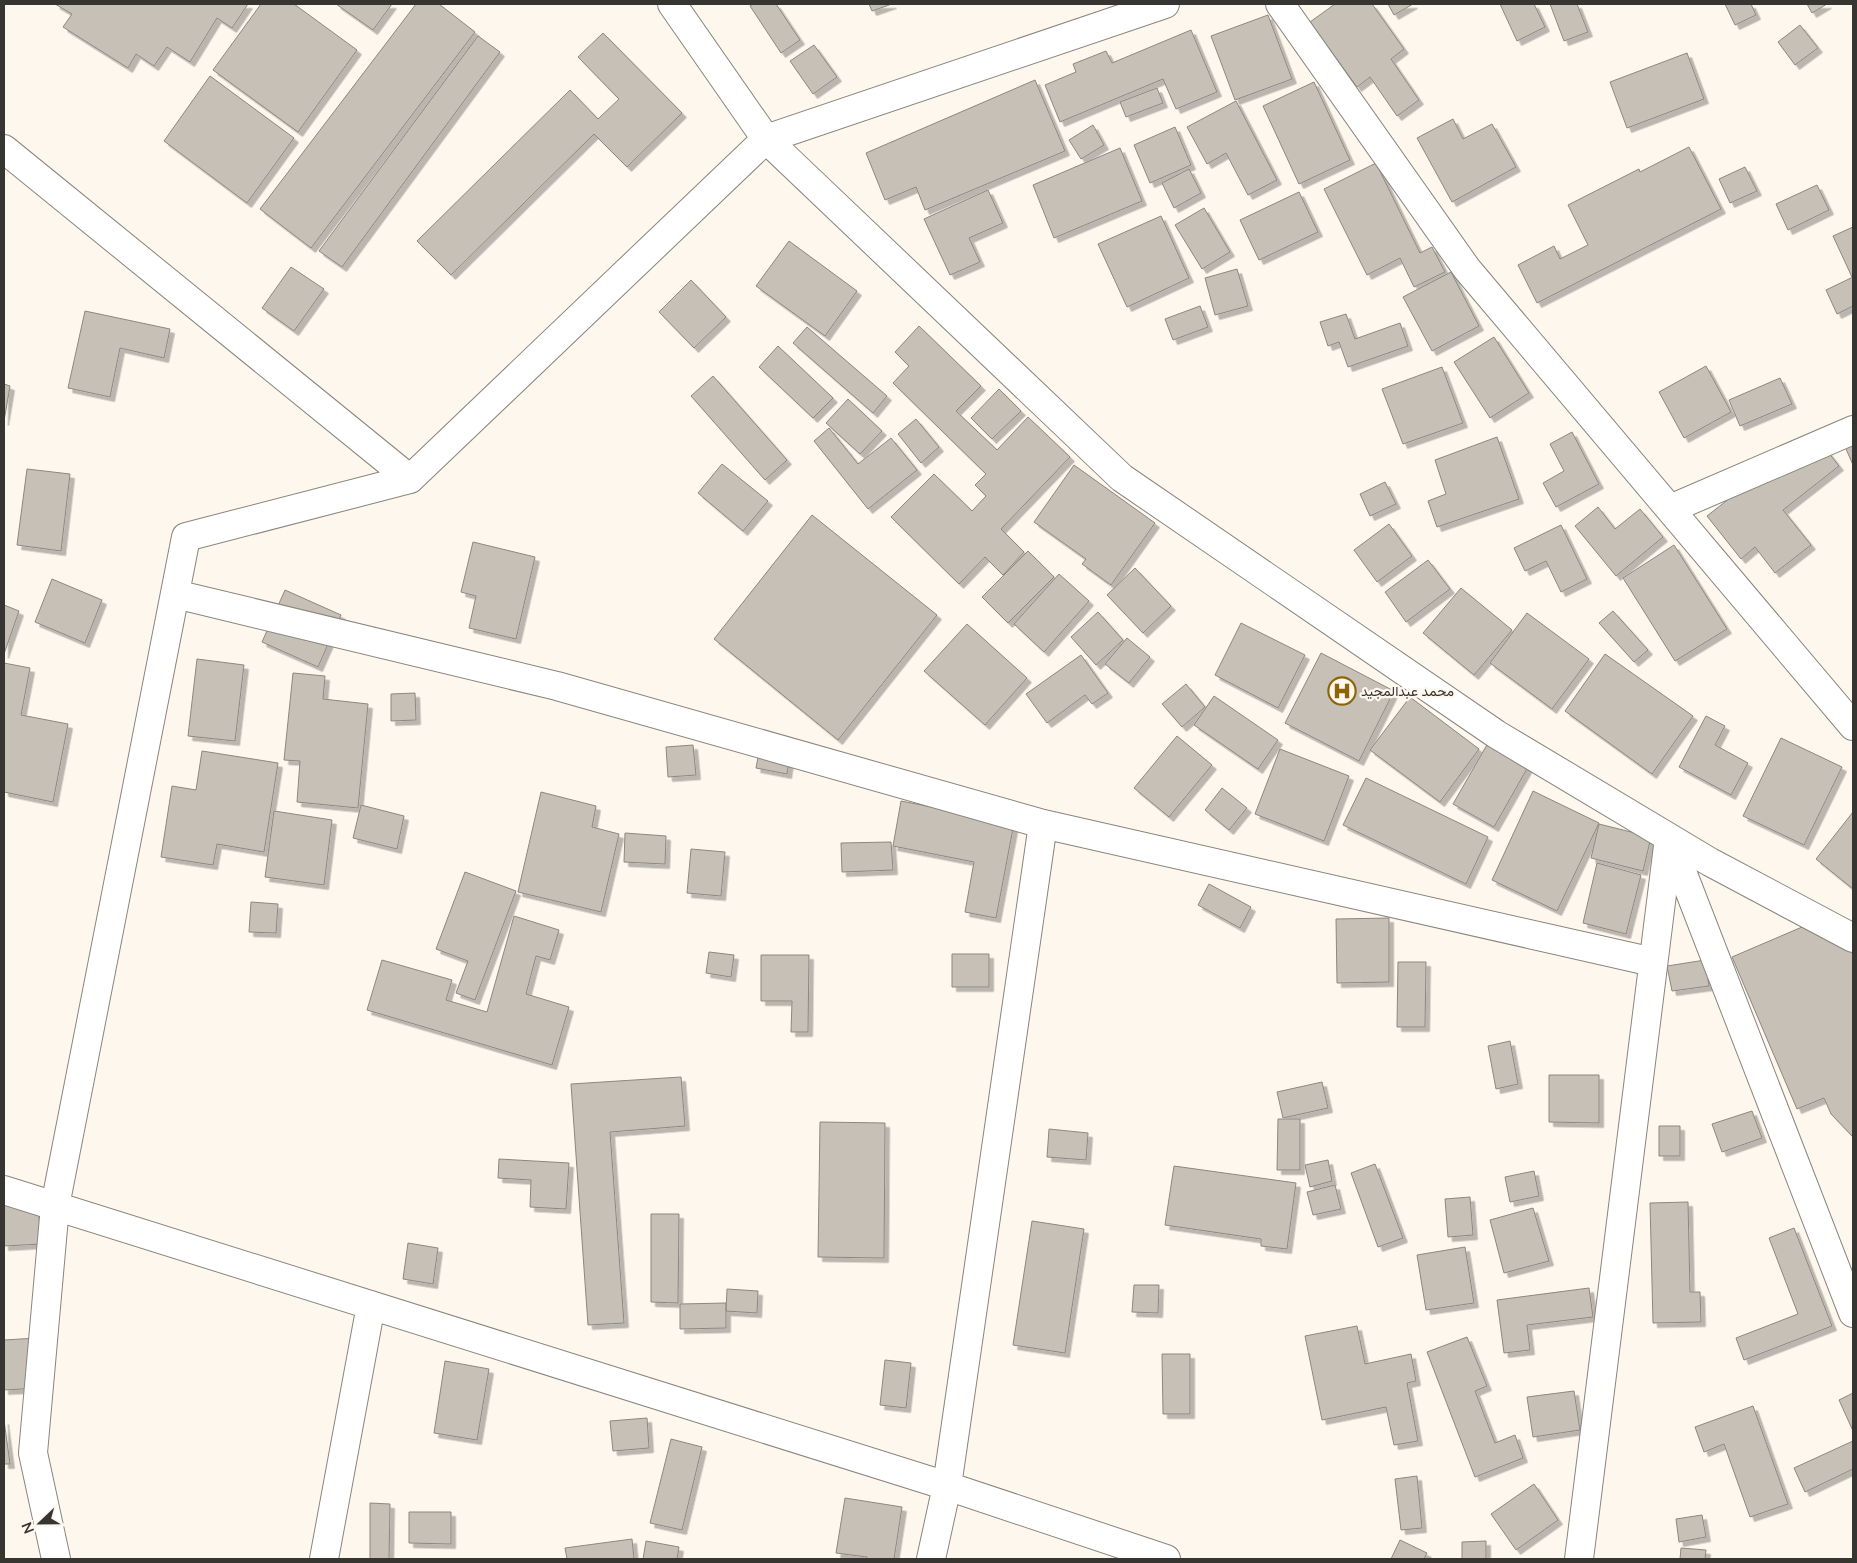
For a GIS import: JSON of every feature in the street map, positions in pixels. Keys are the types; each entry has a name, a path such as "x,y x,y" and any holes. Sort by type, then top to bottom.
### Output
{"street":[{"path":"672,4 766,139 1122,478 1496,734 1710,862 1853,938"},
{"path":"56,1559 33,1453 55,1206 186,537 410,479 766,139 1165,4"},
{"path":"1280,4 1467,269 1853,726"},
{"path":"4,149 410,479"},
{"path":"1670,509 1853,430"},
{"path":"175,594 558,686 1043,824 1654,962"},
{"path":"930,1559 947,1486 1043,824"},
{"path":"1579,1559 1669,838"},
{"path":"1669,838 1853,1313"},
{"path":"4,1190 947,1486 1166,1559"},
{"path":"324,1559 371,1305"}],"building":[{"path":"55,4 248,4 232,28 217,18 190,62 167,47 154,66 136,54 128,68 63,27 72,14"},
{"path":"261,4 294,4 357,50 298,132 213,70"},
{"path":"336,4 392,4 373,30"},
{"path":"416,4 439,4 475,32 311,248 260,209"},
{"path":"753,4 776,4 800,40 781,53 750,6"},
{"path":"869,4 892,4 872,11"},
{"path":"1335,4 1372,4 1404,49 1391,59 1419,100 1397,116 1370,77 1357,87 1310,22"},
{"path":"1388,4 1413,4 1394,15"},
{"path":"1500,4 1534,4 1545,27 1517,41"},
{"path":"1550,4 1577,4 1588,32 1564,41"},
{"path":"1725,4 1751,4 1756,15 1735,25"},
{"path":"1807,4 1827,4 1812,13"},
{"path":"1268,15 1292,79 1235,100 1211,36"},
{"path":"1800,25 1818,48 1795,65 1778,42"},
{"path":"1191,30 1217,92 1176,109 1163,79 1060,122 1045,85 1076,72 1073,64 1106,51 1112,63"},
{"path":"603,33 682,113 627,167 594,134 451,275 417,241 570,90 598,119 619,99 578,57"},
{"path":"478,36 500,52 342,267 319,251"},
{"path":"814,45 837,77 813,94 790,61"},
{"path":"1687,53 1704,99 1627,128 1610,82"},
{"path":"210,76 294,138 247,203 164,141"},
{"path":"1035,80 1065,151 925,210 916,187 885,200 866,153"},
{"path":"1314,82 1350,160 1299,184 1263,106"},
{"path":"1157,88 1163,103 1126,117 1120,102"},
{"path":"1236,101 1277,180 1248,195 1226,153 1207,164 1187,127"},
{"path":"1453,119 1463,139 1492,124 1516,167 1452,202 1417,138"},
{"path":"1093,125 1104,145 1081,159 1069,140"},
{"path":"1175,127 1191,165 1150,183 1134,145"},
{"path":"1689,147 1721,209 1537,303 1518,265 1554,246 1560,259 1588,245 1568,205 1639,169 1640,172"},
{"path":"1120,148 1142,201 1054,238 1033,185"},
{"path":"1376,163 1420,253 1432,247 1445,272 1414,287 1400,258 1367,275 1324,189"},
{"path":"1745,167 1757,191 1730,203 1719,179"},
{"path":"1189,169 1201,193 1174,208 1162,183"},
{"path":"1817,185 1829,210 1788,230 1776,204"},
{"path":"988,190 1003,223 969,238 980,262 950,275 924,219"},
{"path":"1299,192 1318,232 1259,260 1240,220"},
{"path":"1204,208 1230,252 1202,269 1175,225"},
{"path":"1161,216 1189,278 1127,307 1098,244"},
{"path":"1853,227 1853,276 1852,277 1833,236"},
{"path":"789,241 857,291 825,336 756,286"},
{"path":"291,267 324,289 294,331 262,308"},
{"path":"1237,269 1248,306 1215,315 1205,278"},
{"path":"1451,272 1479,326 1432,351 1403,297"},
{"path":"1853,277 1853,306 1837,314 1826,290"},
{"path":"691,280 726,317 694,348 659,312"},
{"path":"1200,306 1208,327 1173,340 1165,319"},
{"path":"85,311 170,329 164,358 120,348 110,397 68,388"},
{"path":"1346,314 1355,339 1400,323 1408,346 1348,367 1339,342 1328,346 1320,322"},
{"path":"919,326 981,386 956,411 997,450 1028,417 1070,457 1001,529 1024,552 1003,575 985,557 959,584 891,517 934,474 972,511 986,496 975,485 986,474 893,383 909,366 895,352"},
{"path":"807,327 887,396 873,413 793,343"},
{"path":"1494,337 1529,393 1490,418 1454,362"},
{"path":"778,346 833,398 813,418 759,367"},
{"path":"1706,366 1731,412 1684,438 1659,392"},
{"path":"1442,367 1463,423 1403,444 1382,389"},
{"path":"713,376 787,460 765,480 691,396"},
{"path":"1780,378 1792,404 1740,426 1729,400"},
{"path":"4,384 10,386 4,421"},
{"path":"999,389 1021,411 992,439 971,418"},
{"path":"848,399 882,431 860,454 826,423"},
{"path":"916,419 939,447 921,463 898,434"},
{"path":"829,428 858,464 891,438 917,470 868,509 814,441"},
{"path":"1572,432 1599,484 1556,507 1543,483 1564,471 1550,444"},
{"path":"1813,433 1839,466 1783,510 1811,545 1775,573 1755,547 1741,559 1707,516"},
{"path":"1497,437 1519,499 1437,527 1428,501 1446,494 1435,460"},
{"path":"1853,438 1853,465 1843,442"},
{"path":"722,464 768,501 743,531 698,493"},
{"path":"1074,465 1155,523 1111,585 1082,564 1086,559 1034,522"},
{"path":"27,469 70,474 61,551 17,545"},
{"path":"1385,482 1396,504 1370,516 1360,494"},
{"path":"1598,507 1615,529 1640,509 1663,537 1616,576 1575,526"},
{"path":"812,515 937,615 838,740 714,639"},
{"path":"1389,524 1412,556 1377,582 1354,550"},
{"path":"1561,525 1587,579 1561,592 1546,561 1525,571 1514,548"},
{"path":"473,542 535,557 516,639 469,628 476,596 461,592"},
{"path":"1674,545 1727,629 1675,661 1623,578"},
{"path":"1028,551 1054,577 1008,623 982,597"},
{"path":"1428,560 1450,589 1406,622 1385,592"},
{"path":"1135,568 1171,606 1143,633 1107,595"},
{"path":"1059,574 1089,601 1044,652 1014,624"},
{"path":"52,579 102,600 85,643 35,622"},
{"path":"1461,588 1512,630 1474,675 1423,633"},
{"path":"285,590 341,615 318,667 262,642"},
{"path":"4,605 19,611 4,654"},
{"path":"1613,611 1648,650 1634,662 1599,623"},
{"path":"1098,612 1123,640 1096,665 1071,637"},
{"path":"1527,613 1589,659 1552,709 1490,663"},
{"path":"1241,623 1305,655 1278,708 1215,675"},
{"path":"967,624 1027,678 985,725 924,671"},
{"path":"1127,638 1150,657 1129,683 1105,664"},
{"path":"1321,653 1394,691 1359,761 1285,723"},
{"path":"1605,654 1693,716 1652,774 1565,711"},
{"path":"1081,655 1108,693 1092,704 1085,695 1047,723 1026,694"},
{"path":"197,659 244,665 235,741 188,736"},
{"path":"4,663 30,668 21,715 68,724 53,802 4,792"},
{"path":"293,673 325,676 323,699 368,704 358,808 297,802 300,761 284,760"},
{"path":"1186,684 1205,707 1182,727 1162,704"},
{"path":"415,693 416,720 391,721 391,694"},
{"path":"1214,696 1278,740 1258,769 1194,725"},
{"path":"1410,697 1479,749 1440,802 1370,750"},
{"path":"1706,716 1725,726 1715,745 1748,763 1731,795 1679,767"},
{"path":"762,736 792,741 787,774 756,768"},
{"path":"1177,736 1212,765 1169,817 1134,788"},
{"path":"1781,738 1842,767 1804,845 1743,816"},
{"path":"1488,743 1528,767 1494,827 1453,804"},
{"path":"693,745 696,775 668,777 666,747"},
{"path":"1280,749 1349,776 1324,841 1255,814"},
{"path":"202,751 278,763 264,852 217,844 213,865 161,857 172,786 196,790"},
{"path":"1366,778 1488,837 1466,884 1343,825"},
{"path":"1222,788 1247,808 1229,830 1205,810"},
{"path":"1533,791 1599,823 1557,911 1492,880"},
{"path":"541,792 596,806 592,827 619,834 601,912 518,892"},
{"path":"901,801 1014,823 996,918 965,912 974,862 893,846"},
{"path":"361,805 404,816 397,849 353,838"},
{"path":"274,811 332,820 324,885 265,877"},
{"path":"1853,812 1853,889 1816,859"},
{"path":"1599,824 1651,837 1643,871 1591,858"},
{"path":"625,833 666,836 665,864 624,862"},
{"path":"891,842 893,870 842,872 841,843"},
{"path":"691,849 725,852 721,896 687,893"},
{"path":"1597,863 1641,875 1626,934 1583,923"},
{"path":"465,872 516,891 475,1000 456,993 468,961 436,949"},
{"path":"1209,884 1251,907 1240,928 1198,905"},
{"path":"251,902 278,904 276,933 249,932"},
{"path":"514,916 559,930 550,960 536,956 526,994 569,1007 552,1065 367,1010 382,960 452,980 446,1000 487,1012"},
{"path":"1389,918 1389,982 1337,983 1336,919"},
{"path":"1823,918 1853,950 1853,1137 1831,1114 1824,1098 1797,1109 1732,957"},
{"path":"709,952 734,955 731,977 706,973"},
{"path":"952,954 989,954 989,987 952,987"},
{"path":"761,955 809,955 808,1032 791,1032 792,1001 761,1001"},
{"path":"1705,960 1709,986 1672,991 1667,966"},
{"path":"1398,962 1426,962 1425,1027 1397,1027"},
{"path":"1510,1041 1518,1084 1496,1089 1488,1046"},
{"path":"1549,1075 1599,1075 1599,1123 1549,1122"},
{"path":"681,1077 685,1126 610,1132 624,1323 588,1325 571,1084"},
{"path":"1322,1082 1328,1108 1283,1118 1277,1092"},
{"path":"1752,1111 1762,1138 1722,1152 1712,1124"},
{"path":"1278,1119 1300,1119 1300,1170 1277,1170"},
{"path":"820,1122 885,1123 884,1258 818,1257"},
{"path":"1659,1126 1680,1126 1680,1156 1659,1156"},
{"path":"1049,1129 1088,1133 1086,1160 1047,1157"},
{"path":"499,1159 569,1163 566,1209 530,1207 531,1180 498,1178"},
{"path":"1328,1160 1332,1181 1310,1187 1305,1165"},
{"path":"1375,1164 1403,1238 1378,1247 1351,1173"},
{"path":"1174,1166 1296,1183 1287,1249 1261,1246 1261,1239 1165,1225"},
{"path":"1534,1171 1539,1196 1510,1202 1505,1177"},
{"path":"1335,1185 1341,1209 1313,1215 1307,1192"},
{"path":"1470,1197 1473,1235 1448,1237 1445,1199"},
{"path":"38,1202 41,1244 4,1246 4,1203"},
{"path":"1688,1202 1690,1292 1700,1292 1701,1322 1653,1323 1650,1203"},
{"path":"1533,1208 1549,1261 1504,1273 1490,1220"},
{"path":"651,1214 679,1214 678,1303 651,1302"},
{"path":"1032,1221 1084,1229 1065,1353 1013,1345"},
{"path":"1794,1228 1832,1326 1744,1360 1736,1338 1798,1314 1769,1238"},
{"path":"408,1243 438,1248 433,1284 403,1279"},
{"path":"1465,1247 1474,1303 1426,1310 1417,1255"},
{"path":"1134,1285 1159,1285 1158,1313 1132,1312"},
{"path":"1589,1288 1593,1317 1527,1325 1530,1350 1504,1353 1497,1300"},
{"path":"727,1289 758,1291 757,1313 726,1311"},
{"path":"726,1303 726,1328 680,1329 680,1304"},
{"path":"1357,1326 1365,1364 1411,1354 1416,1381 1407,1383 1418,1441 1394,1445 1386,1407 1322,1420 1305,1336"},
{"path":"1467,1337 1487,1386 1475,1391 1495,1443 1515,1435 1523,1458 1475,1477 1427,1352"},
{"path":"37,1338 40,1388 4,1390 4,1340"},
{"path":"1162,1354 1190,1354 1190,1414 1163,1414"},
{"path":"885,1360 911,1363 906,1408 880,1405"},
{"path":"445,1361 489,1369 477,1440 434,1433"},
{"path":"1574,1391 1580,1430 1533,1437 1527,1397"},
{"path":"1853,1393 1853,1431 1839,1400"},
{"path":"1753,1406 1788,1504 1750,1517 1724,1444 1704,1452 1695,1427"},
{"path":"647,1418 649,1448 613,1451 610,1421"},
{"path":"4,1420 10,1464 4,1464"},
{"path":"671,1439 702,1447 682,1530 650,1523"},
{"path":"1853,1441 1853,1469 1805,1492 1794,1468"},
{"path":"1417,1476 1422,1528 1401,1530 1395,1479"},
{"path":"1534,1484 1558,1520 1516,1550 1491,1514"},
{"path":"845,1498 902,1507 894,1559 867,1559 867,1557 836,1553"},
{"path":"370,1503 390,1504 389,1559 370,1559"},
{"path":"409,1512 451,1512 451,1544 409,1543"},
{"path":"1702,1515 1706,1537 1679,1542 1676,1519"},
{"path":"632,1539 634,1559 567,1559 565,1548"},
{"path":"1400,1540 1427,1553 1424,1559 1391,1559"},
{"path":"646,1541 679,1547 677,1559 643,1559"},
{"path":"1486,1541 1486,1559 1462,1559 1462,1542"},
{"path":"1681,1548 1706,1550 1705,1559 1680,1559"}],"place":[{"name":"محمد عبدالمجيد","path":"1342,691"}]}
